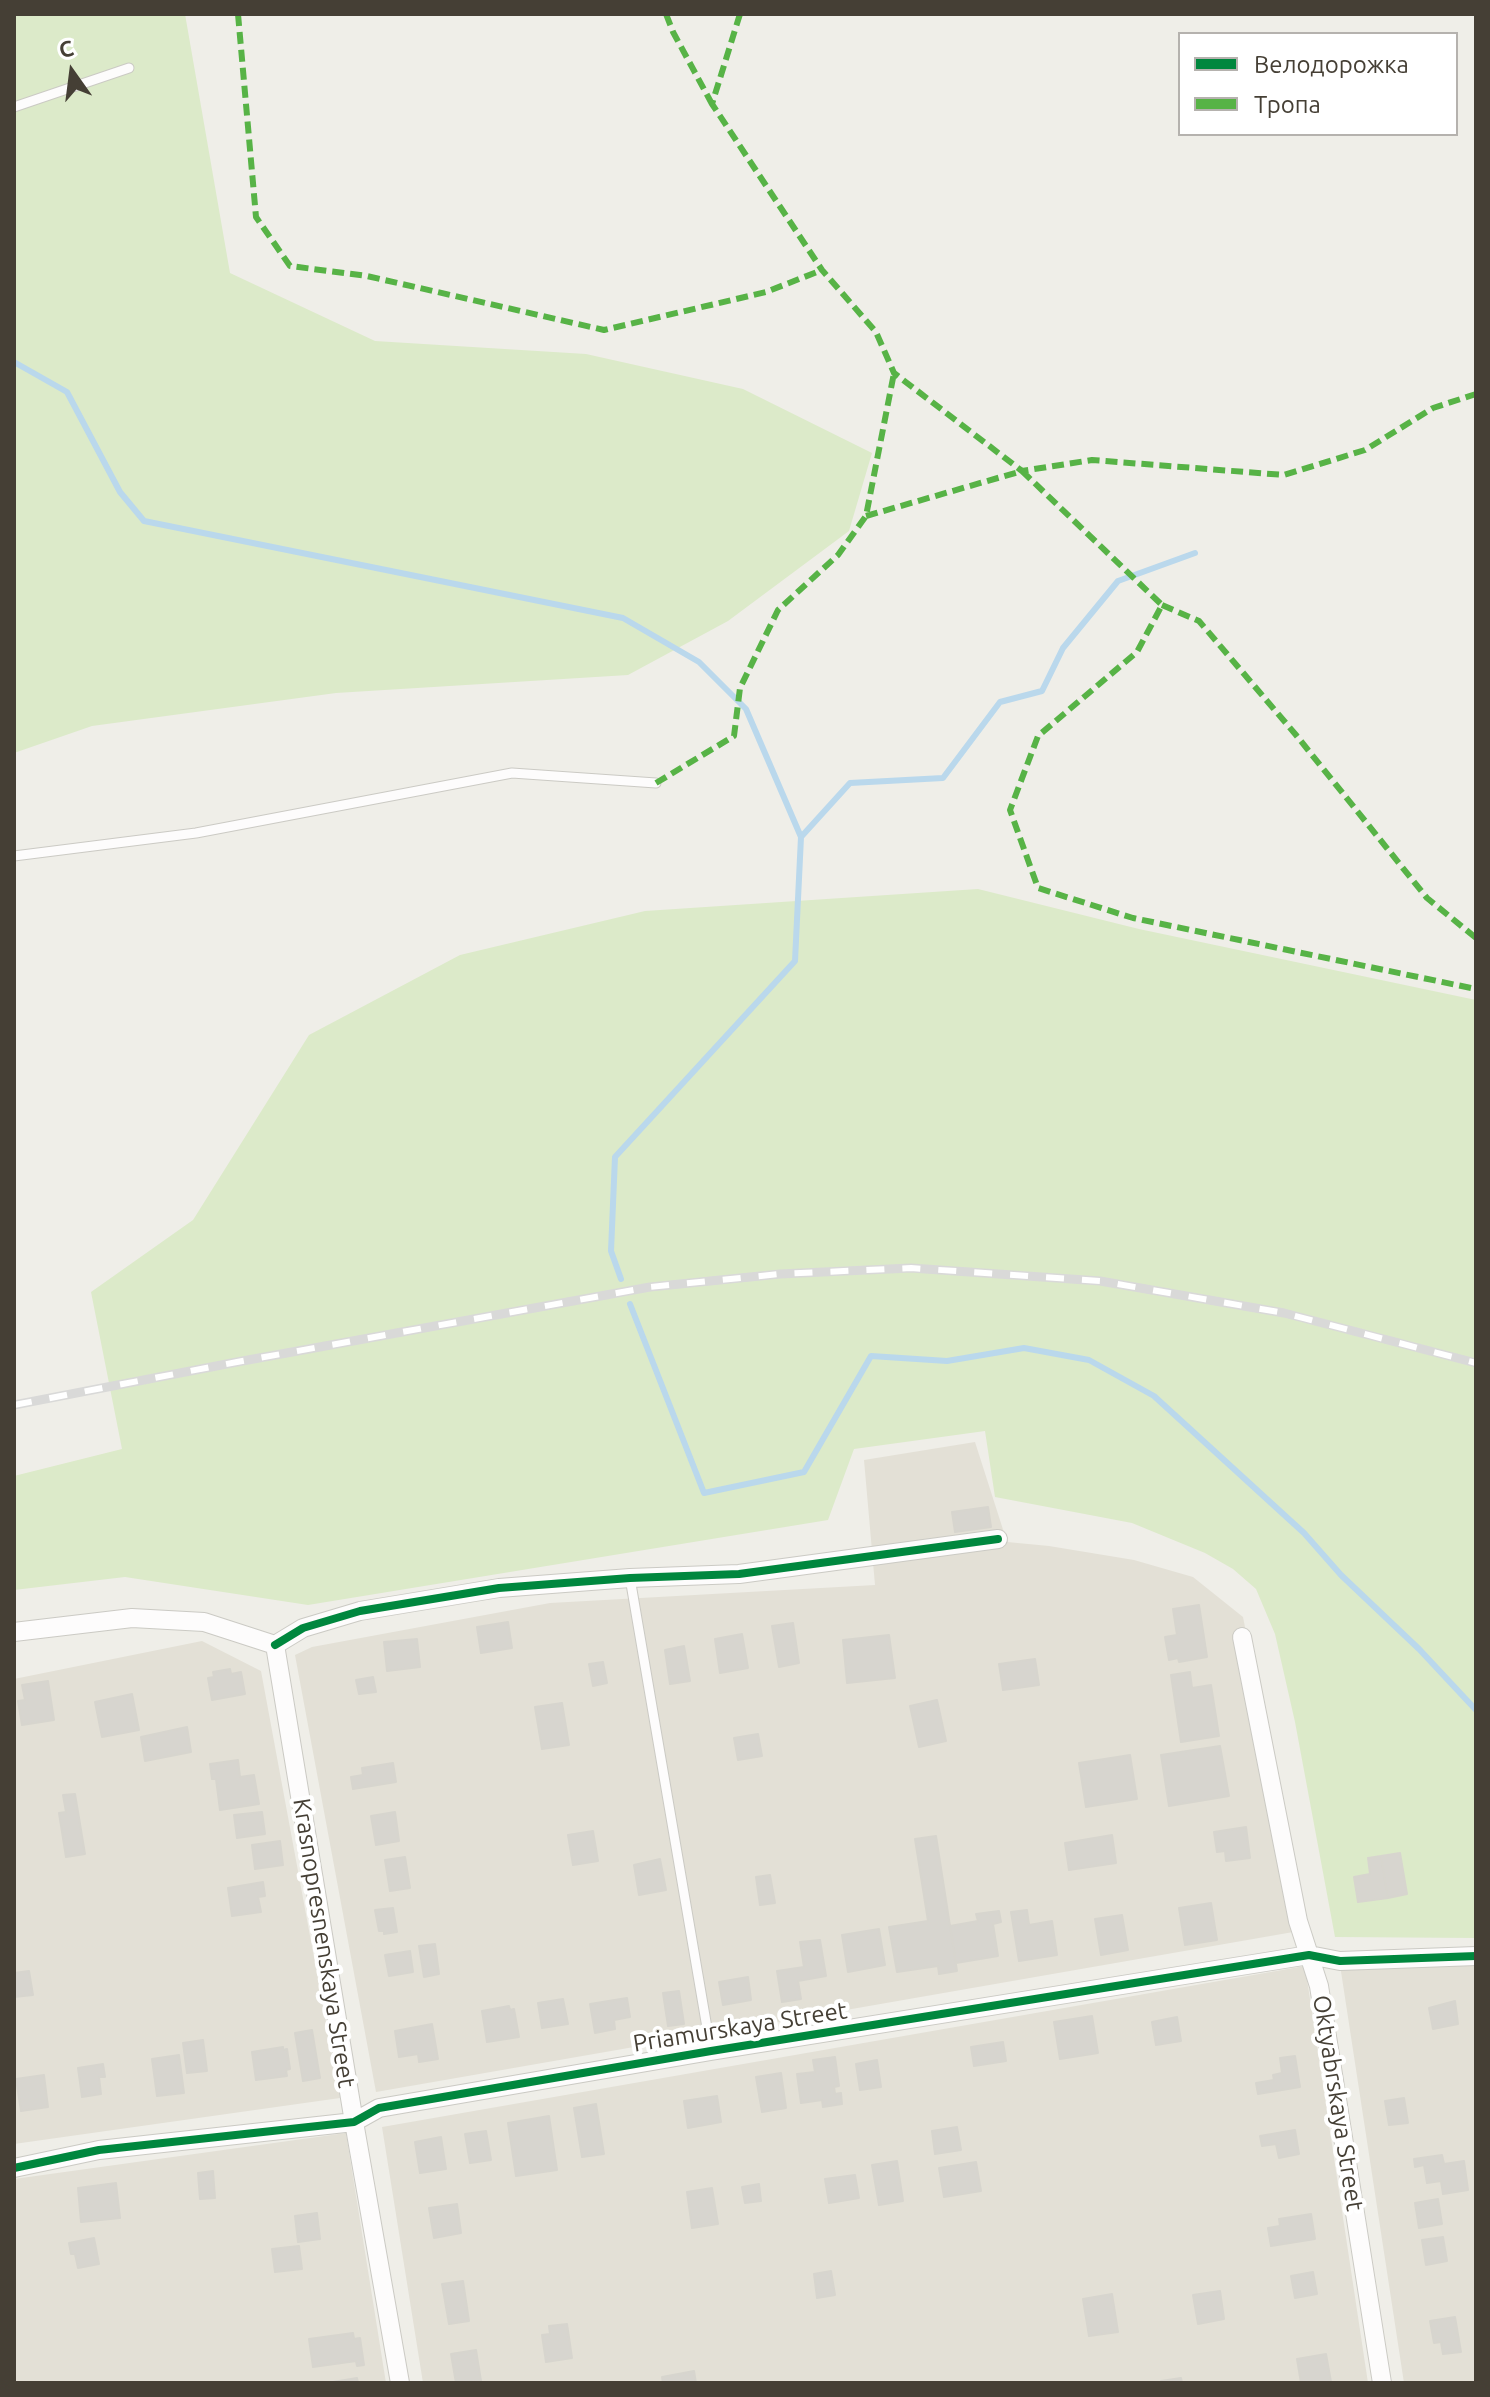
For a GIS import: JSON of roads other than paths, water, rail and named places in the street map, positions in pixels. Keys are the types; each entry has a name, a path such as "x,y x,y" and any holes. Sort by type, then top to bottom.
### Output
{"street":[{"path":"14,1632 132,1618 204,1622 275,1645 303,1628 360,1611 499,1588 739,1574 998,1539"},
{"name":"Oktyabrskaya Street","path":"1242,1637 1298,1921 1319,1986 1382,2383"},
{"name":"Krasnopresnenskaya Street","path":"275,1645 400,2383"},
{"name":"Priamurskaya Street","path":"14,2168 99,2150 354,2122 379,2108 1309,1955 1340,1961 1476,1956"}],"lane":[{"path":"14,107 129,68"},
{"path":"14,856 196,833 512,773 656,783"},
{"path":"630,1578 711,2051"}],"waterway":[{"path":"14,362 67,392 120,492 144,521 623,618 699,662 746,709 801,837 795,961 615,1157 611,1251 621,1279"},
{"path":"801,837 850,783 943,778 1000,702 1042,691 1063,648 1118,581 1195,553"},
{"path":"630,1304 704,1493 804,1472 871,1356 947,1361 1024,1348 1089,1360 1154,1396 1304,1533 1341,1575 1419,1649 1476,1710"}],"railway":[{"path":"14,1405 650,1287 780,1274 911,1268 1100,1281 1284,1313 1476,1363"}]}
